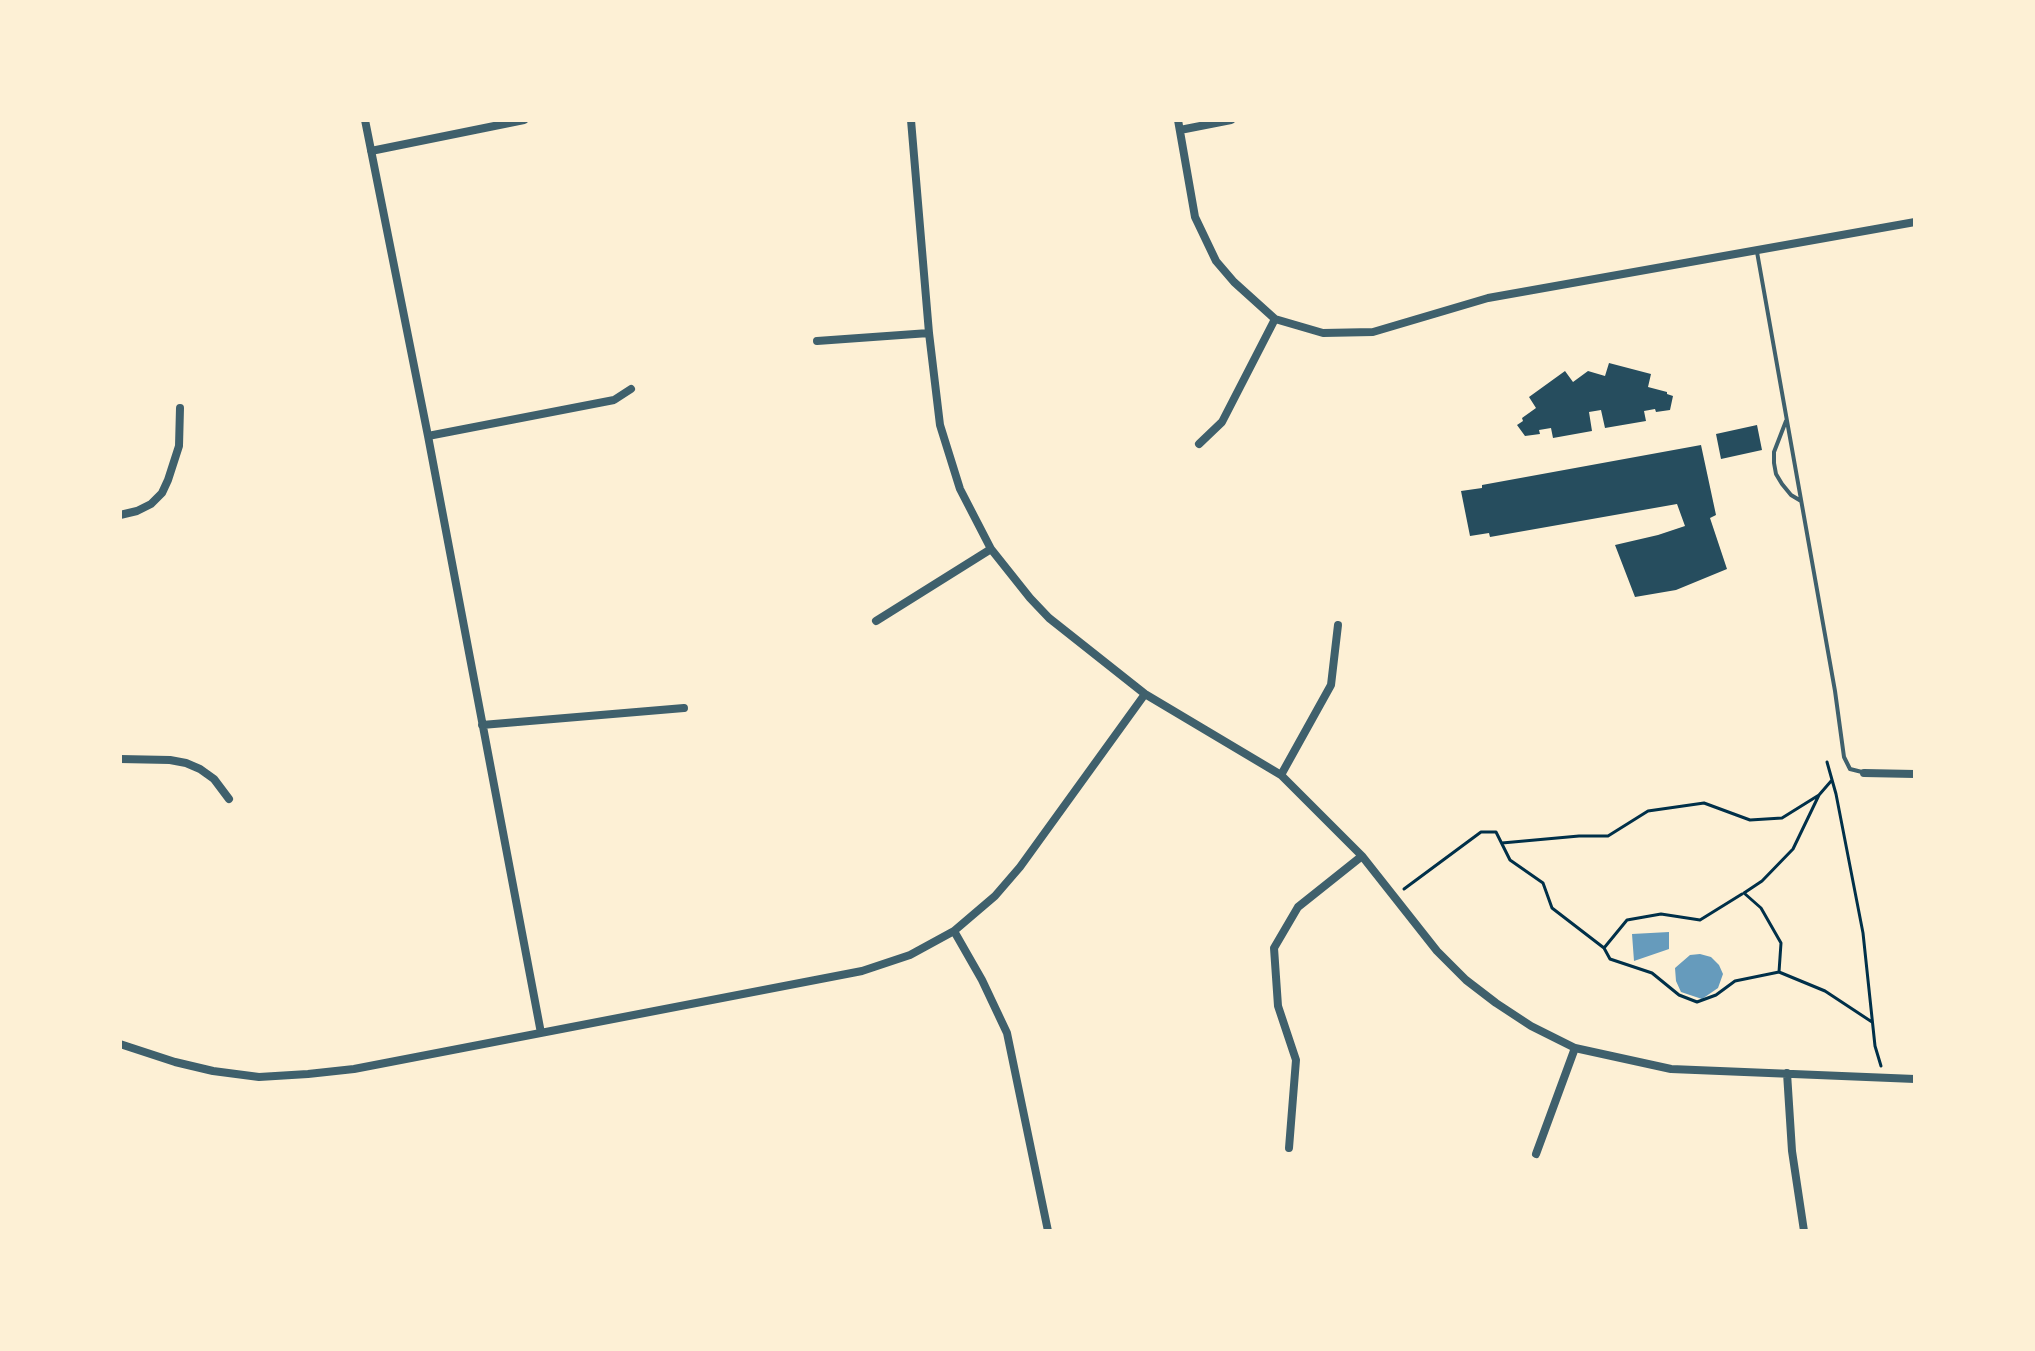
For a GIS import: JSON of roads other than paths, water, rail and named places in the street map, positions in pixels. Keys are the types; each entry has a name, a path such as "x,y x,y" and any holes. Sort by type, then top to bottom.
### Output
{"street":[{"path":"365,120 541,1033"},
{"path":"371,151 524,120"},
{"path":"911,120 940,425 960,489 991,549 1049,618 1145,694 1281,775 1362,856 1437,951 1466,980 1531,1026 1575,1048 1671,1069 1915,1079"},
{"path":"1231,120 1179,125 1195,217 1216,261 1234,282 1275,319 1323,333 1373,332 1488,298 1915,222"},
{"path":"1199,444 1222,422 1275,319"},
{"path":"817,341 929,333"},
{"path":"428,436 614,400 631,389"},
{"path":"120,515 151,504 162,493 179,446 180,408"},
{"path":"876,621 991,549"},
{"path":"1281,775 1331,685 1338,625"},
{"path":"120,1044 175,1062 259,1077 354,1069 862,971 910,955 954,931 995,896 1020,867 1145,694"},
{"path":"482,725 684,708"},
{"path":"120,759 186,763 214,779 229,799"},
{"path":"1864,773 1915,774"},
{"path":"1289,1148 1296,1060 1278,1006 1274,948 1298,907 1362,856"},
{"path":"954,931 1007,1033 1048,1231"},
{"path":"1536,1154 1575,1048"},
{"path":"1787,1073 1792,1151 1804,1231"}],"lane":[{"path":"1756,250 1844,757 1850,769 1864,773"},
{"path":"1786,420 1774,452 1776,474 1791,495 1801,501"}],"water":[{"path":"1669,932 1669,949 1634,961 1632,934"},
{"path":"1690,955 1711,957 1723,974 1718,988 1702,999 1681,992 1675,968"}]}
